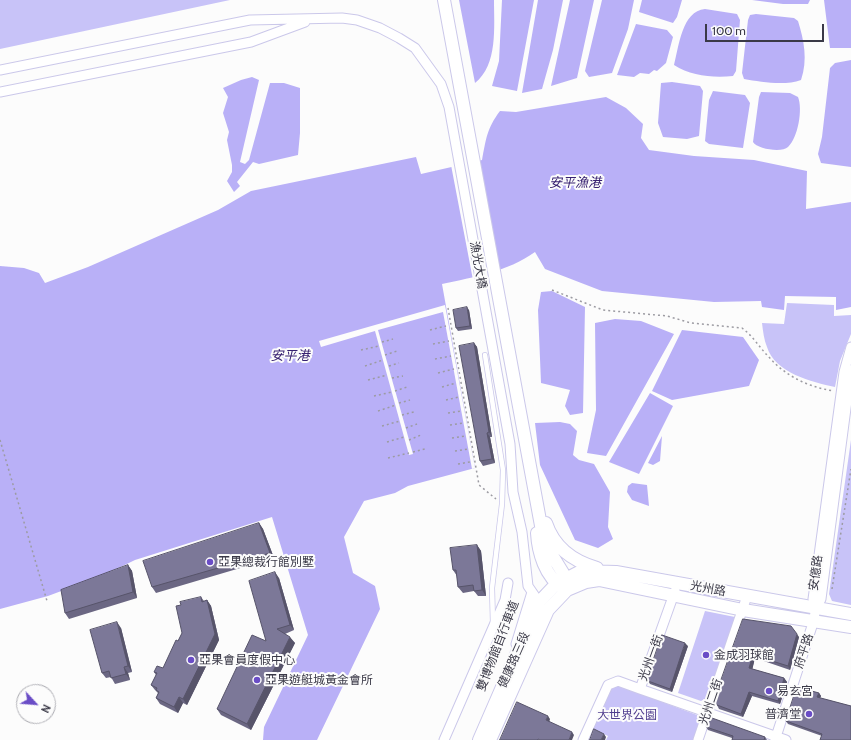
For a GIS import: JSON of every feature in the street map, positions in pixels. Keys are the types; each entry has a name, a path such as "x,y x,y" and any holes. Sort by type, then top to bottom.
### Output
{"street":[{"name":"漁光大橋","path":"444,0 533,486"},
{"name":"漁光大橋","path":"312,19 342,18 357,20 389,32 414,48 441,84 449,107 510,444 513,492 522,532 528,586 539,602"},
{"path":"0,70 250,20 312,19"},
{"path":"0,92 251,42 312,19"},
{"name":"安億路","path":"816,608 813,599 841,392 847,357 851,347"},
{"name":"安億路","path":"816,608 821,599 851,370"},
{"path":"533,486 550,535 560,549 581,562 595,568 616,572"},
{"path":"533,486 544,542 561,581 567,590"},
{"name":"光州路","path":"561,581 581,571 616,572 851,614"},
{"name":"光州路","path":"567,590 586,582 599,580 743,610 813,623 851,628"},
{"name":"健康路三段","path":"478,740 539,602 561,581"},
{"path":"444,740 505,600 508,583"},
{"name":"光州一街","path":"583,740 608,685 618,681 640,689 677,583"},
{"name":"健康路三段","path":"490,740 537,630 548,610 567,590"},
{"path":"510,668 524,612 532,592"},
{"name":"光州二街","path":"698,740 747,596"},
{"name":"府平路","path":"776,738 813,623 816,608"},
{"path":"640,689 776,738 786,740"}],"lane":[{"path":"485,356 503,470 502,504 492,588 493,627"}],"path":[{"path":"552,290 603,310 667,316 692,323 742,328 777,366 791,376 805,384 841,392"},
{"path":"448,308 479,485 502,504"},
{"path":"430,330 446,326"},
{"path":"382,342 393,339"},
{"path":"433,344 449,341"},
{"path":"361,350 379,346"},
{"path":"385,355 397,351"},
{"path":"435,359 451,356"},
{"path":"365,366 383,360"},
{"path":"388,366 399,363"},
{"path":"438,373 454,369"},
{"path":"368,380 387,375"},
{"path":"392,378 403,376"},
{"path":"442,387 456,383"},
{"path":"395,391 406,387"},
{"path":"374,396 392,392"},
{"path":"446,400 459,397"},
{"path":"399,404 410,400"},
{"path":"378,411 396,405"},
{"path":"448,413 461,411"},
{"path":"402,415 414,412"},
{"path":"382,426 400,421"},
{"path":"406,428 417,424"},
{"path":"450,426 464,424"},
{"path":"409,440 421,435"},
{"path":"452,438 466,436"},
{"path":"387,442 404,437"},
{"path":"0,440 47,601"},
{"path":"413,452 425,449"},
{"path":"455,451 468,449"},
{"path":"388,458 409,452"},
{"path":"458,464 470,462"},
{"path":"831,593 851,469"}],"green space":[{"path":"0,0 230,0 0,49"},
{"path":"787,303 834,305 834,316 851,315 851,334 840,361 835,387 795,375 778,364 771,356 765,341 762,323 784,324"},
{"path":"851,440 851,605 832,601 829,594"},
{"name":"金成羽球館","path":"705,611 735,617 707,698 701,701 678,693"},
{"name":"大世界公園","path":"617,685 697,715 701,721 694,740 606,740 608,736 593,729 611,687"}],"water":[{"path":"459,0 494,0 494,33 491,56 488,66 475,83"},
{"path":"502,0 534,0 517,91 492,86 499,61"},
{"path":"538,0 563,0 553,50 542,89 522,93"},
{"path":"570,0 594,0 577,78 551,86"},
{"path":"602,0 634,0 628,29 612,73 589,77 585,71"},
{"path":"642,0 682,0 677,17 673,23 639,12"},
{"path":"752,0 810,0 808,4 783,4"},
{"path":"824,0 851,0 851,48 830,48"},
{"path":"705,9 737,14 740,20 736,71 733,76 718,77 695,74 674,65 680,39 686,23 697,11"},
{"path":"756,14 794,18 798,21 802,35 805,58 801,80 780,83 744,79 742,73 748,20 750,15"},
{"path":"636,24 667,30 673,37 666,63 657,71 654,70 649,74 640,73 634,77 617,75"},
{"path":"851,60 851,167 821,163 818,154 822,137 830,68 835,63"},
{"path":"252,77 259,80 240,162 245,164 249,160 270,83 284,83 300,88 300,133 298,155 259,164 253,162 237,182 240,186 234,192 227,181 232,172 232,165 227,140 229,132 223,113 228,97 223,88"},
{"path":"672,82 700,86 703,91 699,136 687,139 663,137 658,123 661,83"},
{"path":"713,91 745,95 750,103 743,148 709,144 705,141 709,100"},
{"path":"761,92 790,93 798,97 800,109 799,123 792,143 785,149 775,150 759,147 753,142"},
{"name":"安平港","path":"606,97 626,108 643,124 641,138 649,150 694,156 754,160 807,171 806,209 851,202 851,307 836,310 836,297 785,296 784,310 762,307 761,301 714,302 602,291 545,269 535,252 502,269 442,284 475,468 408,486 395,493 364,501 344,537 353,573 375,586 380,609 317,740 263,740 264,727 308,635 272,517 135,560 104,575 48,596 0,609 0,266 24,268 39,273 45,283 88,267 218,210 251,191 416,157 421,174 482,160 490,128 500,111 516,112"},
{"path":"552,291 585,307 583,413 570,415 565,406 570,390 541,383 538,310 541,292"},
{"path":"615,319 641,321 674,334 606,456 587,453 596,410 595,323"},
{"path":"682,330 743,337 759,360 749,386 672,400 652,391"},
{"path":"650,393 673,406 639,474 609,462"},
{"path":"560,422 570,424 577,431 573,455 579,460 594,464 610,492 608,527 613,539 598,548 575,540 540,465 535,423"},
{"path":"662,436 660,461 653,465 648,463"},
{"path":"632,483 647,485 649,506 632,500 627,492 628,486"}],"pier":[{"path":"479,159 500,272 473,280 451,165"},
{"path":"445,305 475,468 472,469 443,312 378,330 413,454 409,455 375,331 321,347 319,341"}],"building":[{"path":"467,307 470,326 456,328 453,310"},
{"path":"474,343 492,459 480,461 459,346"},
{"name":"亞果總裁行館別墅","path":"259,523 270,553 152,587 143,561"},
{"path":"477,545 482,590 474,591 473,585 458,587 456,570 453,570 450,548"},
{"path":"128,565 133,592 65,613 61,590"},
{"path":"275,572 290,625 277,629 290,637 247,724 217,709 252,635 266,641 249,581"},
{"name":"亞果會員度假中心","path":"201,597 202,602 207,600 215,634 183,699 179,697 174,707 156,698 159,692 156,690 157,688 151,685 157,673 154,672 157,666 163,668 176,640 178,641 182,633 176,606 181,605 180,602"},
{"path":"743,619 791,626 797,634 788,666 753,655 749,668 784,678 778,701 749,692 741,714 717,705 714,700"},
{"path":"117,622 128,666 124,667 126,674 111,678 109,671 102,673 90,630"},
{"path":"662,635 685,643 670,689 648,681 647,679"},
{"path":"797,687 819,693 817,697 851,706 851,740 820,740 822,734 786,721"},
{"path":"517,702 548,716 546,720 572,732 569,740 500,740"},
{"path":"712,718 765,737 764,740 732,740 733,736 706,727"},
{"path":"594,729 604,734 601,740 590,740"}],"place":[{"name":"亞果總裁行館別墅","path":"210,562"},
{"name":"金成羽球館","path":"706,655"},
{"name":"亞果會員度假中心","path":"191,660"},
{"name":"亞果遊艇城黃金會所","path":"257,680"},
{"name":"易玄宮","path":"769,691"},
{"name":"普濟堂","path":"809,714"}],"water label":[{"name":"安平漁港","path":"575,183"}]}
